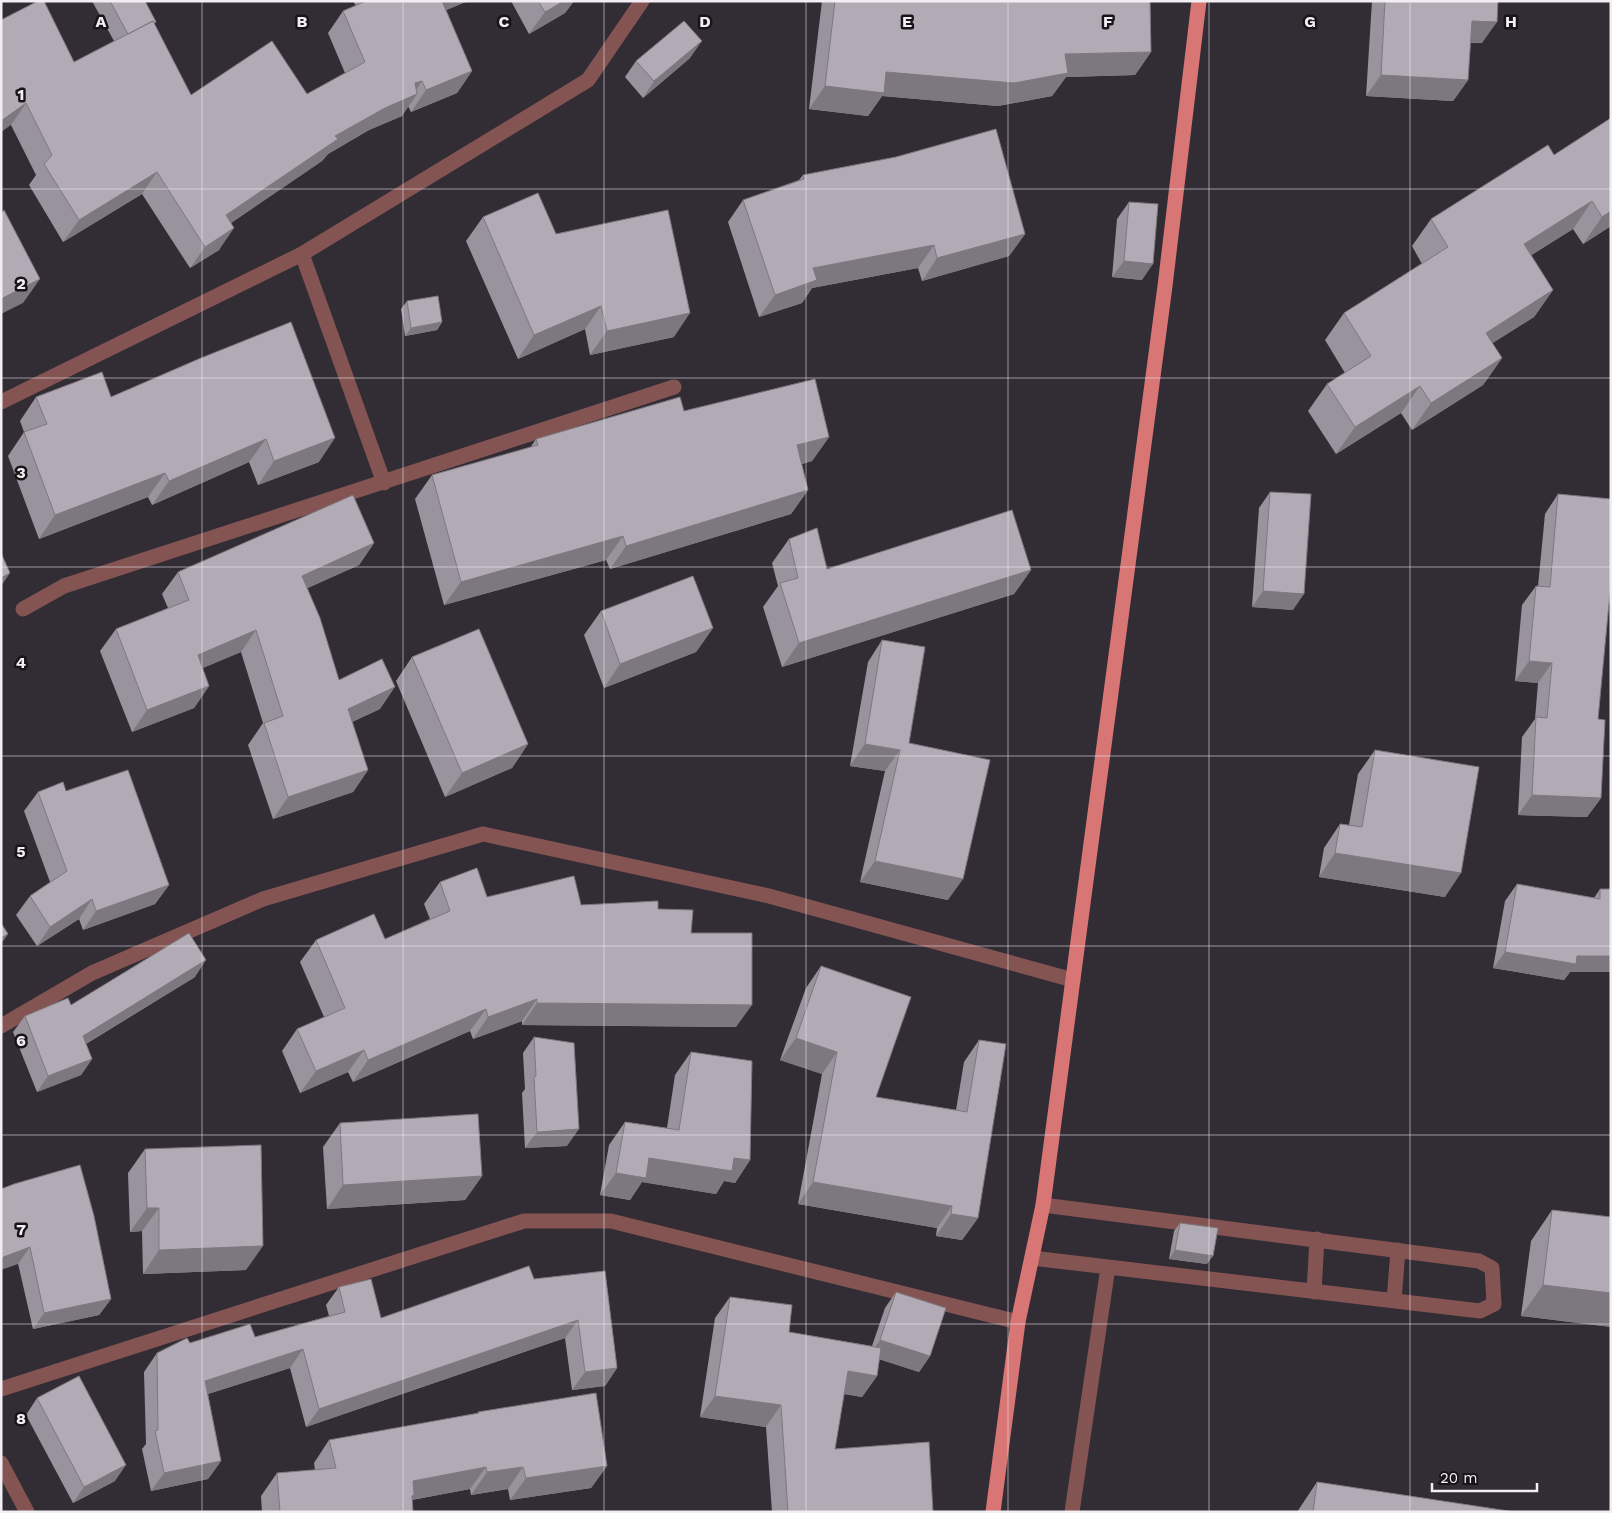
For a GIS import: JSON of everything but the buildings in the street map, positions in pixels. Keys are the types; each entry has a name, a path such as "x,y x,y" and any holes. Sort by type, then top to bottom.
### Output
{"main road":[{"path":"993,1512 1018,1322 1043,1205 1074,980 1165,286 1199,1"}],"street":[{"path":"1,402 302,254 588,80 642,1"},
{"path":"302,254 384,483"},
{"path":"23,609 64,586 674,387"},
{"path":"1,1026 92,973 263,899 483,834 769,896 1074,980"},
{"path":"1032,1258 1480,1312 1494,1304 1492,1268 1479,1260 1043,1205"},
{"path":"1,1389 524,1221 611,1222 1018,1322"},
{"path":"1314,1292 1317,1239"},
{"path":"1394,1301 1398,1250"},
{"path":"1072,1512 1108,1267"},
{"path":"1,1463 27,1512"}]}
